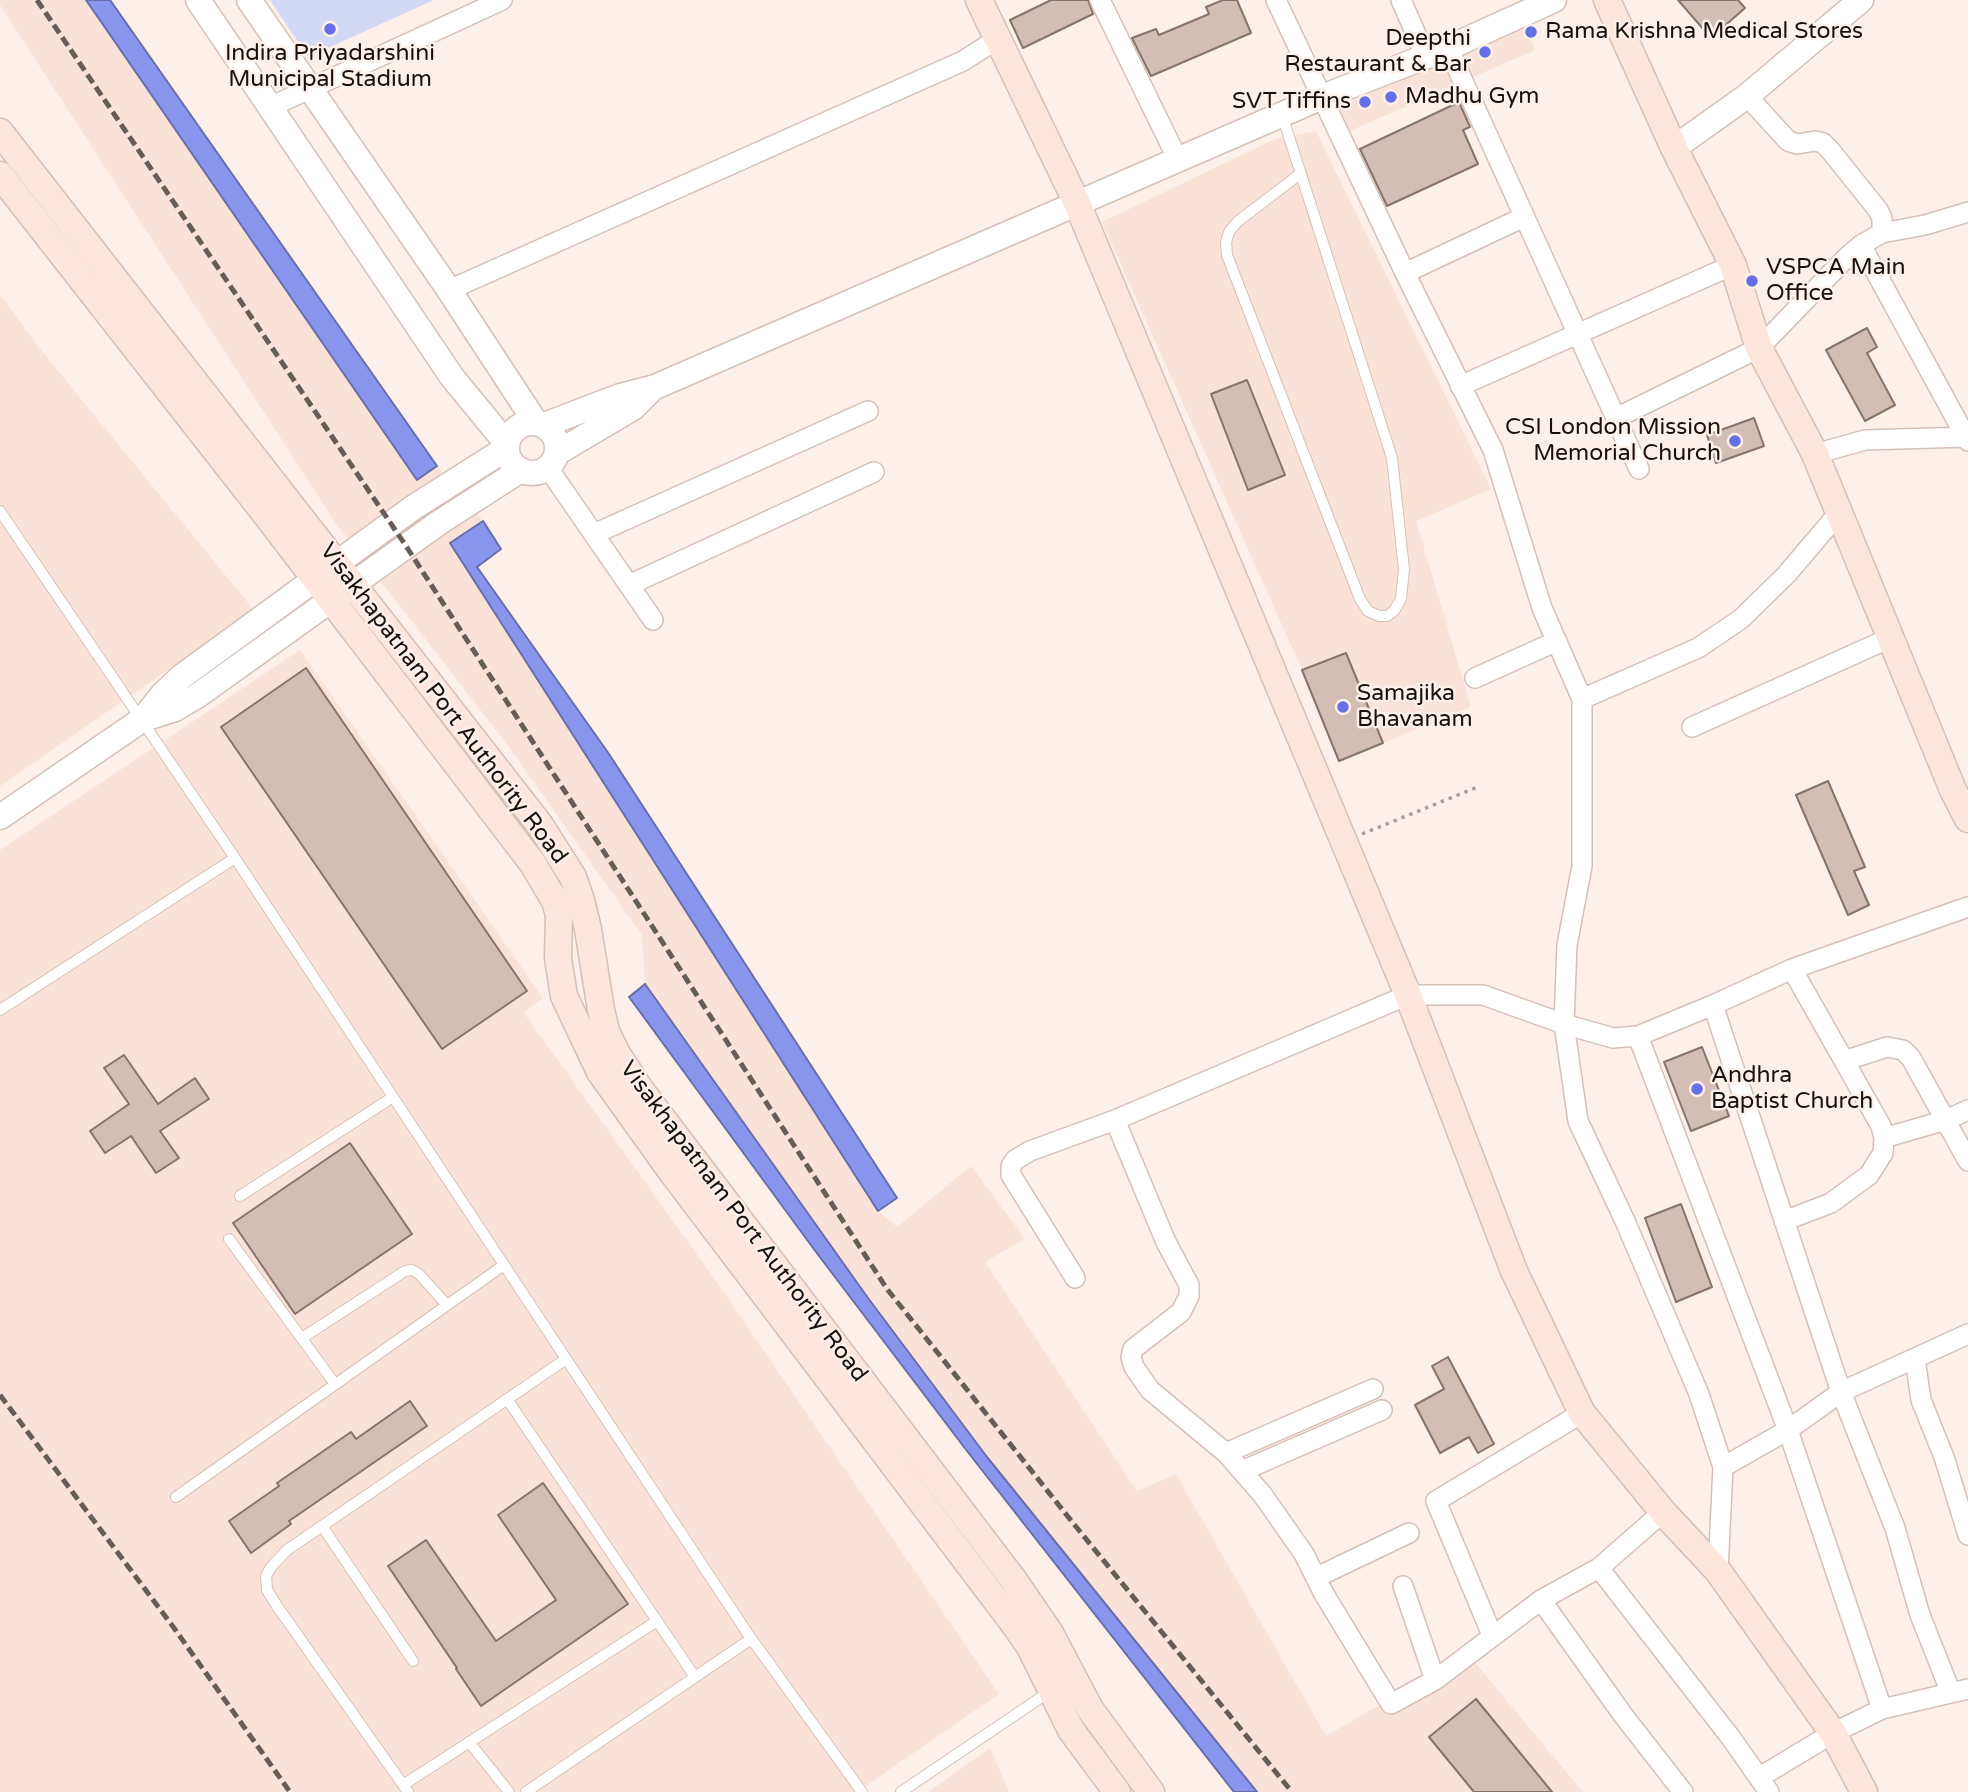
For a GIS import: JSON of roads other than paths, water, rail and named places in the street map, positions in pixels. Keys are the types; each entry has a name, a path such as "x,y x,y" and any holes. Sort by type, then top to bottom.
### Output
{"main road":[{"path":"979,0 1077,204 1408,995 1514,1271 1583,1412 1663,1512 1718,1571 1833,1733 1864,1792"},
{"path":"1607,0 1674,148 1733,265 1759,348 1815,454 1890,638 1961,785 1968,819"},
{"name":"Visakhapatnam Port Authority Road","path":"0,132 346,574 559,853 573,877 581,900 606,1031 627,1070 1013,1579 1050,1633 1071,1730 1117,1792"},
{"name":"Visakhapatnam Port Authority Road","path":"0,175 324,590 533,864 555,901 559,915 559,973 564,996 590,1055 612,1091 1030,1647 1090,1709 1152,1792"}],"street":[{"path":"198,0 452,377 507,446"},
{"path":"249,0 540,424 555,437 552,460 594,534 653,620"},
{"path":"270,107 502,0"},
{"path":"1100,0 1178,160"},
{"path":"1276,0 1405,273 1493,450 1542,608 1582,699 1582,866 1567,945 1564,1024 1578,1121 1625,1221 1688,1370 1723,1467 1718,1571"},
{"path":"1401,0 1437,52 1524,217 1639,469"},
{"path":"655,387 633,408 532,473 521,470 510,461 507,446 509,437 521,425 540,424 620,396 655,387 1322,97 1437,52 1555,0"},
{"path":"1674,148 1747,96 1861,0"},
{"path":"449,290 963,61 999,38"},
{"path":"1747,96 1788,141 1797,144 1815,141 1824,143 1830,149 1878,209 1882,218 1882,233"},
{"path":"1616,418 1759,348 1861,245 1882,233 1925,225 1968,212"},
{"path":"1405,273 1524,217"},
{"path":"1815,454 1865,440 1967,438 1861,245"},
{"path":"1460,386 1733,265"},
{"path":"594,534 868,411"},
{"path":"346,574 414,507 507,446"},
{"path":"0,817 142,719 175,709 197,696 346,574 440,522 521,470"},
{"path":"629,586 874,472"},
{"path":"1582,699 1698,648 1741,619 1786,575 1838,514"},
{"path":"1692,727 1890,638"},
{"path":"1475,678 1557,641"},
{"path":"1075,1278 1011,1175 1010,1166 1030,1151 1115,1120 1408,995 1483,995 1613,1038 1638,1036 1792,969 1968,907"},
{"path":"1784,1221 1830,1203 1869,1175 1883,1153 1884,1138 1881,1126 1792,969"},
{"path":"1598,1568 1764,1785 1833,1733 1882,1709 1960,1691 1920,1615 1895,1528 1841,1392 1713,1005"},
{"path":"1638,1036 1788,1430 1882,1709"},
{"path":"1844,1061 1887,1047 1903,1050 1911,1058 1968,1161"},
{"path":"1884,1138 1945,1120 1968,1110"},
{"path":"1115,1120 1166,1242 1189,1285 1189,1296 1181,1312 1133,1349 1131,1357 1134,1367 1150,1390 1226,1453 1262,1494 1304,1554 1341,1623 1391,1704 1435,1679 1541,1600 1598,1568 1663,1512"},
{"path":"1723,1467 1788,1430 1841,1392 1968,1334"},
{"path":"1915,1359 1921,1400 1944,1457 1968,1535"},
{"path":"1226,1453 1373,1389"},
{"path":"1242,1471 1382,1410"},
{"path":"1492,1635 1436,1501 1583,1412"},
{"path":"1317,1577 1409,1533"},
{"path":"1403,1586 1435,1679"},
{"path":"1541,1600 1623,1715 1683,1792"}],"lane":[{"path":"1282,115 1392,458 1404,569 1401,599 1394,611 1387,616 1368,611 1360,599 1227,255 1226,242 1229,232 1237,222 1300,174"},
{"path":"0,511 235,858 751,1639 862,1792"},
{"path":"0,1010 235,858"},
{"path":"240,1196 393,1097"},
{"path":"229,1239 335,1384"},
{"path":"176,1497 504,1265"},
{"path":"302,1338 405,1271 412,1270 419,1274 447,1305"},
{"path":"566,1359 287,1550 266,1576 267,1590 405,1788 470,1742 657,1620"},
{"path":"507,1399 695,1677"},
{"path":"322,1526 413,1661"},
{"path":"526,1792 751,1639"},
{"path":"901,1792 1062,1683"},
{"path":"470,1742 509,1792"}],"water":[{"path":"86,0 110,0 437,466 417,480"},
{"path":"483,521 501,549 477,567 609,754 897,1198 878,1211 450,543"},
{"path":"645,984 868,1298 987,1457 1257,1792 1234,1792 967,1451 816,1252 629,997"}],"railway":[{"path":"37,0 406,546 887,1289 1292,1792"},
{"path":"0,1395 174,1628 290,1792"}],"place":[{"name":"Indira Priyadarshini Municipal Stadium","path":"330,29"},
{"name":"Rama Krishna Medical Stores","path":"1531,32"},
{"name":"Deepthi Restaurant & Bar","path":"1485,52"},
{"name":"Madhu Gym","path":"1391,97"},
{"name":"SVT Tiffins","path":"1365,102"},
{"name":"VSPCA Main Office","path":"1752,281"},
{"name":"CSI London Mission Memorial Church","path":"1735,441"},
{"name":"Samajika Bhavanam","path":"1343,707"},
{"name":"Andhra Baptist Church","path":"1697,1089"}]}
